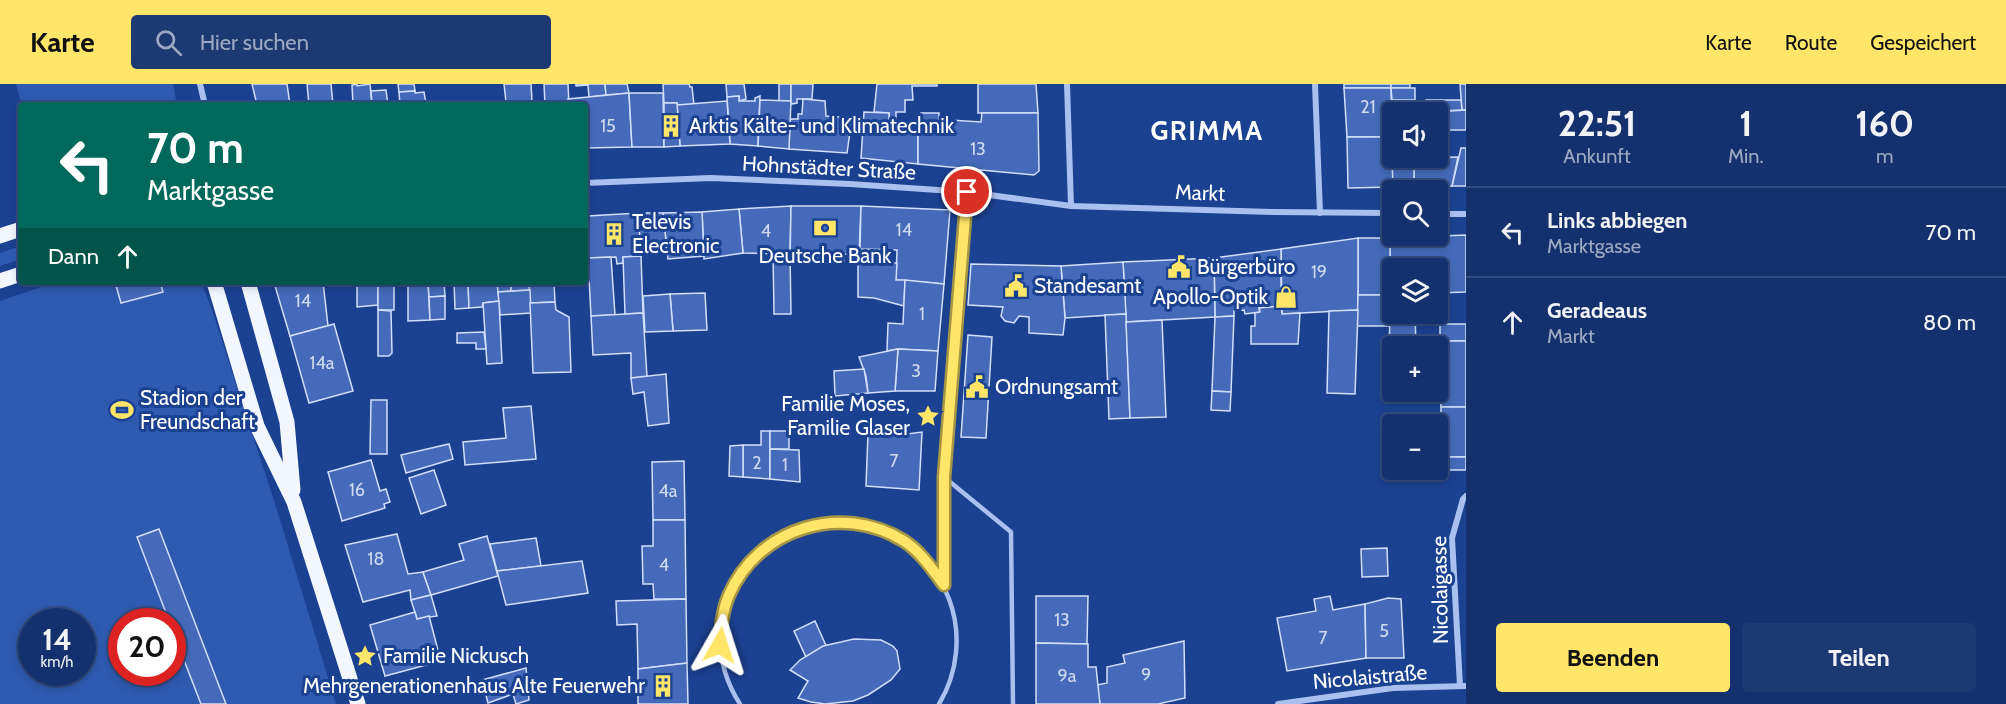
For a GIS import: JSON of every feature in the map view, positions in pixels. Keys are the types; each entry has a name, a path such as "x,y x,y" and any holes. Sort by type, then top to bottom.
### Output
{"main road":[{"path":"0,236 18,230"},
{"path":"0,281 18,275"},
{"path":"215,285 257,426 294,502 358,704"},
{"path":"249,285 287,422 294,502"}],"street":[{"path":"200,84 204,102"},
{"path":"1067,84 1071,206"},
{"path":"1315,84 1320,213"},
{"name":"Hohnstädter Straße","path":"588,183 711,178 850,184 967,192 1071,206"},
{"path":"944,585 944,477 967,192"},
{"name":"Markt","path":"1071,206 1382,213"},
{"path":"1448,214 1466,214"},
{"name":"Nicolaigasse","path":"1463,686 1452,538 1466,496"},
{"name":"Nicolaistraße","path":"1278,704 1328,695 1393,688 1463,686"}],"lane":[{"path":"944,477 1011,532 1013,704"},
{"path":"740,704 729,687 720,645 722,619 728,596 739,575 769,544 795,530 823,523 854,523 870,526 903,541 924,558 944,585 954,613 957,647 950,683 939,704"}],"shaded area":[{"path":"16,84 173,84 176,102 21,102"},
{"path":"18,247 18,260 0,266 0,253"},
{"name":"Stadion der Freundschaft","path":"47,285 202,285 277,510 336,704 0,704 0,301"}],"building":[{"path":"252,84 287,84 290,102 256,102"},
{"path":"307,84 331,84 333,102 309,102"},
{"path":"370,84 372,102 353,102 352,85"},
{"path":"398,84 414,84 415,91 399,92"},
{"path":"504,84 531,84 532,101 506,102"},
{"path":"544,84 568,84 569,102 545,102"},
{"path":"576,84 605,84 606,95 589,97 588,85 576,86"},
{"path":"605,84 627,84 629,93 606,95"},
{"path":"663,84 689,84 692,87 694,105 664,103"},
{"path":"726,84 744,84 746,99 739,101 739,96 727,97"},
{"path":"779,84 791,84 791,101 779,101"},
{"path":"791,84 813,84 812,99 797,99 797,103 791,104"},
{"path":"877,84 937,84 937,86 912,86 913,100 905,100 905,112 896,112 896,121 889,121 889,113 874,112"},
{"path":"978,84 1036,84 1038,113 978,113"},
{"path":"1344,84 1391,84 1391,88 1344,88"},
{"path":"1391,84 1410,84 1410,88 1391,88"},
{"path":"1460,84 1466,84 1466,110 1462,110"},
{"path":"1344,88 1391,88 1391,102 1382,102 1382,137 1347,137"},
{"path":"1391,88 1415,88 1415,100 1392,100"},
{"path":"386,90 388,102 372,102 371,91"},
{"path":"399,92 424,92 426,102 400,102"},
{"path":"629,93 632,147 588,148 588,102 568,102 568,99"},
{"path":"629,93 663,93 664,147 632,147"},
{"path":"739,96 739,101 755,101 755,98 760,96 758,146 730,144 727,97"},
{"path":"803,99 825,101 826,116 852,118 847,153 789,149 790,119 798,119 798,114 802,114"},
{"path":"760,100 791,101 789,149 758,146"},
{"path":"1426,100 1461,100 1462,110 1448,111 1448,102 1424,102"},
{"path":"727,101 730,144 680,146 677,105"},
{"name":"Arktis Kälte- und Klimatechnik","path":"664,103 677,103 680,146 664,147"},
{"path":"1466,110 1466,130 1448,130 1448,111"},
{"path":"864,112 889,113 889,133 918,134 918,164 861,158"},
{"path":"921,113 939,113 939,130 948,130 950,120 981,122 982,113 1038,113 1039,171 1034,175 918,164"},
{"path":"1347,137 1382,137 1382,168 1393,168 1393,180 1382,180 1382,187 1348,188"},
{"path":"1461,148 1466,148 1466,186 1452,186"},
{"path":"1448,157 1458,157 1452,186 1448,186 1448,180 1414,180 1414,168 1448,168"},
{"path":"1392,168 1414,168 1414,180 1393,180"},
{"path":"791,206 790,254 743,253 739,209"},
{"name":"Deutsche Bank","path":"791,206 861,206 859,256 844,254 844,262 815,259 815,263 790,262"},
{"path":"861,206 950,210 944,284 896,280 897,250 860,249"},
{"path":"739,209 743,253 704,259 702,212"},
{"path":"702,212 704,256 668,259 663,213"},
{"name":"Televis Electronic","path":"639,213 641,256 623,257 623,263 617,264 616,257 588,258 588,216"},
{"path":"639,213 663,213 667,251 640,252"},
{"path":"1466,235 1466,292 1448,293 1448,258 1390,258 1390,246 1448,246 1448,236"},
{"path":"1358,238 1382,238 1382,246 1390,246 1390,258 1382,258 1382,295 1358,295"},
{"path":"1358,238 1358,310 1282,314 1281,249"},
{"path":"1281,249 1281,306 1259,308 1260,312 1245,314 1244,310 1234,311 1234,316 1215,317 1214,258"},
{"path":"773,254 790,254 791,314 774,314"},
{"path":"641,256 643,313 625,314 623,257"},
{"path":"611,257 615,315 591,316 588,258"},
{"path":"1214,258 1215,317 1126,322 1123,262"},
{"path":"858,262 897,263 896,280 905,280 904,306 874,298 858,297"},
{"path":"1123,262 1126,314 1065,318 1061,266"},
{"name":"Standesamt","path":"971,264 1061,266 1065,318 1063,335 1029,333 1029,317 1019,316 1014,323 1005,321 1001,316 1003,307 968,305"},
{"path":"905,280 944,284 938,351 898,349 887,351 888,323 903,324"},
{"path":"116,285 161,285 163,292 121,303"},
{"path":"323,285 328,326 290,336 275,286"},
{"path":"357,285 378,285 378,305 357,307"},
{"path":"378,285 394,285 394,310 378,310"},
{"path":"408,285 428,285 430,320 408,321"},
{"path":"428,285 444,285 445,296 429,297"},
{"path":"454,285 468,285 469,308 455,309"},
{"path":"468,285 497,285 499,301 483,303 482,307 469,308"},
{"path":"497,285 511,285 511,291 498,292"},
{"path":"511,285 529,285 530,290 511,291"},
{"path":"529,285 554,285 555,302 530,303"},
{"path":"530,290 531,313 500,315 498,292"},
{"path":"705,293 707,330 673,331 670,294"},
{"path":"670,294 673,331 645,332 643,296"},
{"path":"1358,295 1382,295 1382,324 1389,324 1389,326 1357,326"},
{"path":"445,296 445,319 430,320 429,297"},
{"path":"499,301 502,363 487,364 483,303"},
{"path":"555,302 556,310 569,317 571,372 533,373 530,303"},
{"path":"1281,306 1282,314 1300,313 1298,344 1251,344 1251,326 1255,326 1255,313 1260,312 1259,308"},
{"path":"378,310 391,311 392,353 389,356 378,356"},
{"path":"1358,310 1355,394 1327,393 1329,311"},
{"path":"643,313 647,377 631,378 631,353 593,355 591,316"},
{"path":"1126,314 1130,418 1109,419 1105,315"},
{"path":"1234,316 1231,392 1212,391 1215,317"},
{"path":"1162,320 1166,417 1130,418 1126,322"},
{"path":"334,324 353,391 309,403 290,336"},
{"path":"1390,324 1415,324 1416,336 1390,336"},
{"path":"1440,324 1466,324 1466,341 1448,341 1448,336 1440,336"},
{"path":"484,332 486,349 476,349 476,343 457,343 457,333"},
{"name":"Ordnungsamt","path":"968,335 992,337 986,438 961,437"},
{"path":"1448,341 1466,341 1466,407 1441,407 1441,402 1448,402"},
{"path":"898,349 938,351 935,391 895,391"},
{"path":"898,349 895,391 868,393 866,376 859,357"},
{"path":"864,369 868,393 835,396 834,371"},
{"path":"666,374 669,423 648,426 644,392 633,394 631,378"},
{"path":"1212,391 1231,392 1230,411 1211,410"},
{"path":"371,400 387,400 387,454 370,454"},
{"path":"531,406 536,459 465,465 463,442 506,438 503,408"},
{"path":"1441,407 1466,407 1466,457 1448,457 1448,414 1441,414"},
{"path":"761,431 770,431 770,479 743,477 743,445 761,445"},
{"path":"770,431 789,431 789,449 770,449"},
{"path":"922,432 919,490 866,486 868,433 899,435"},
{"path":"449,444 453,459 406,473 401,455"},
{"path":"743,445 743,477 729,476 730,446"},
{"path":"770,449 799,450 800,482 770,479"},
{"path":"1448,457 1466,457 1466,470 1448,470"},
{"path":"371,460 380,491 386,489 390,502 384,504 385,508 342,521 328,472"},
{"path":"684,461 685,520 653,520 652,462"},
{"path":"434,470 446,505 421,514 409,478"},
{"path":"653,520 685,520 686,599 654,599 653,584 643,584 642,546 653,546"},
{"path":"159,529 226,704 201,704 186,665 186,608 164,608 137,537"},
{"path":"397,534 408,574 423,572 431,595 411,600 410,590 363,602 345,545"},
{"path":"487,536 498,576 431,595 423,572 464,560 459,544"},
{"path":"536,538 541,566 497,571 490,544"},
{"path":"1387,548 1388,576 1362,577 1361,549"},
{"path":"582,561 588,593 506,605 497,571"},
{"path":"431,595 437,616 417,619 411,600"},
{"path":"1036,596 1088,596 1087,644 1036,643"},
{"path":"1330,596 1333,610 1365,604 1366,658 1287,671 1277,618 1316,611 1314,599"},
{"path":"1388,598 1401,599 1404,658 1366,658 1365,604"},
{"path":"686,599 687,663 638,669 637,624 617,625 616,601"},
{"path":"415,612 417,619 429,616 439,654 428,657 430,664 385,676 370,625"},
{"path":"815,621 837,670 816,679 794,631"},
{"path":"854,639 881,640 893,646 897,651 900,669 891,680 868,695 853,701 825,704 798,698 808,681 790,670 800,660 823,646"},
{"path":"1184,641 1185,698 1158,704 1100,704 1097,685 1107,683 1107,667 1125,663 1123,655"},
{"path":"1036,643 1088,644 1088,667 1096,667 1100,704 1036,704"},
{"name":"Mehrgenerationenhaus Alte Feuerwehr","path":"687,663 688,704 638,704 638,669"},
{"path":"526,668 529,700 516,704 513,694 488,703 482,680"}],"place":[{"name":"Arktis Kälte- und Klimatechnik","path":"671,126"},
{"name":"Deutsche Bank","path":"825,228"},
{"name":"Televis Electronic","path":"614,234"},
{"name":"Bürgerbüro","path":"1179,267"},
{"name":"Standesamt","path":"1016,286"},
{"name":"Apollo-Optik","path":"1286,297"},
{"name":"Ordnungsamt","path":"977,387"},
{"name":"Stadion der Freundschaft","path":"122,410"},
{"name":"Familie Moses, Familie Glaser","path":"928,416"},
{"name":"Familie Nickusch","path":"365,656"},
{"name":"Mehrgenerationenhaus Alte Feuerwehr","path":"663,686"}],"district":[{"name":"GRIMMA","path":"1207,131"}],"route":[{"path":"720,645 722,619 728,596 739,575 769,544 795,530 823,523 854,523 870,526 903,541 924,558 944,585 944,477 967,192"}]}
